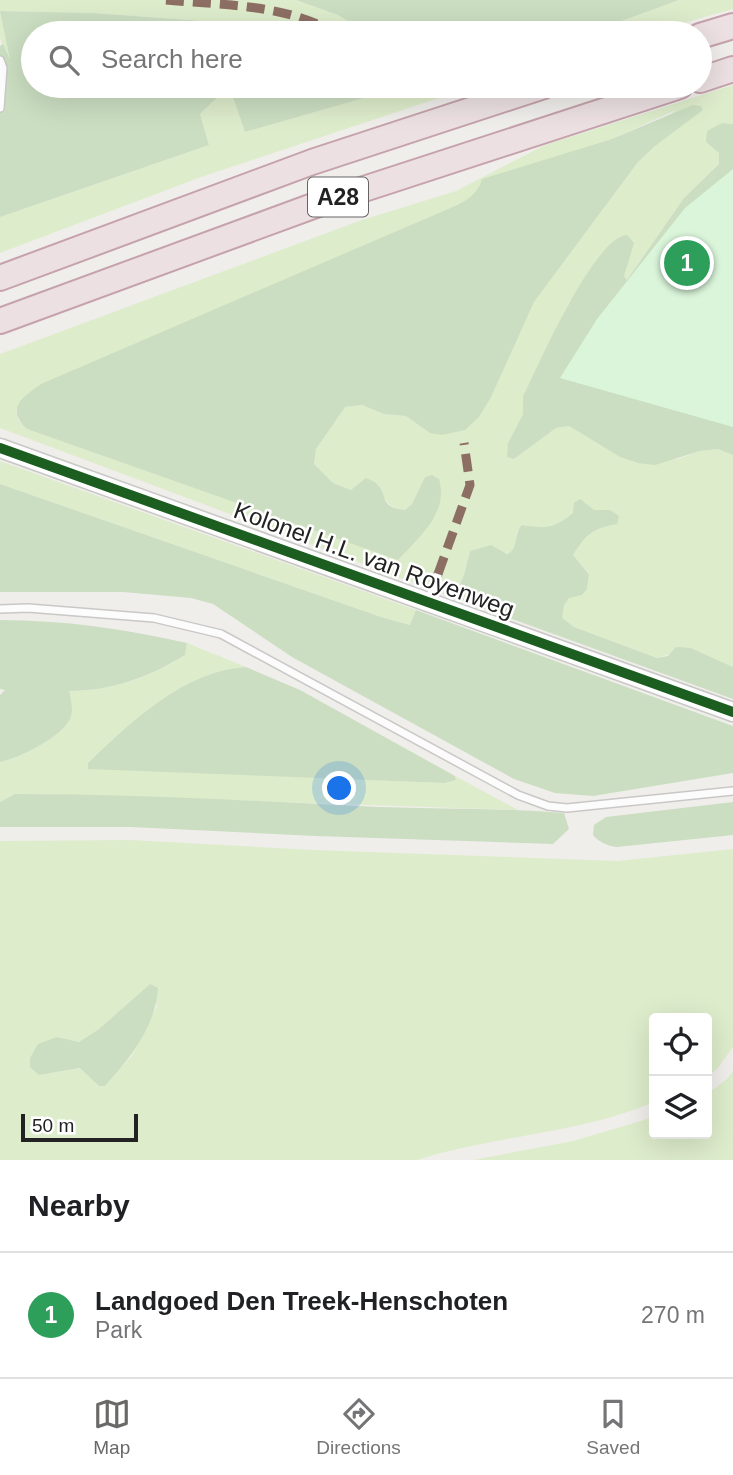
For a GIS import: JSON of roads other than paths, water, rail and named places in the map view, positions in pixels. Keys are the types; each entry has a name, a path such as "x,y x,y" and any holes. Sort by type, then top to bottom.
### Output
{"highway":[{"path":"712,32 733,26"},
{"path":"712,76 733,69"},
{"name":"A28","path":"0,278 312,162 507,98"},
{"name":"A28","path":"0,321 324,202 643,98"}],"street":[{"name":"Kolonel H.L. van Royenweg","path":"0,448 733,712"}],"lane":[{"path":"0,60 3,68 0,108"},
{"path":"428,602 438,574"},
{"path":"0,610 28,608 154,618 220,634 517,795 548,806 589,806 733,791"}],"place":[{"name":"Landgoed Den Treek-Henschoten","path":"687,263"}]}
